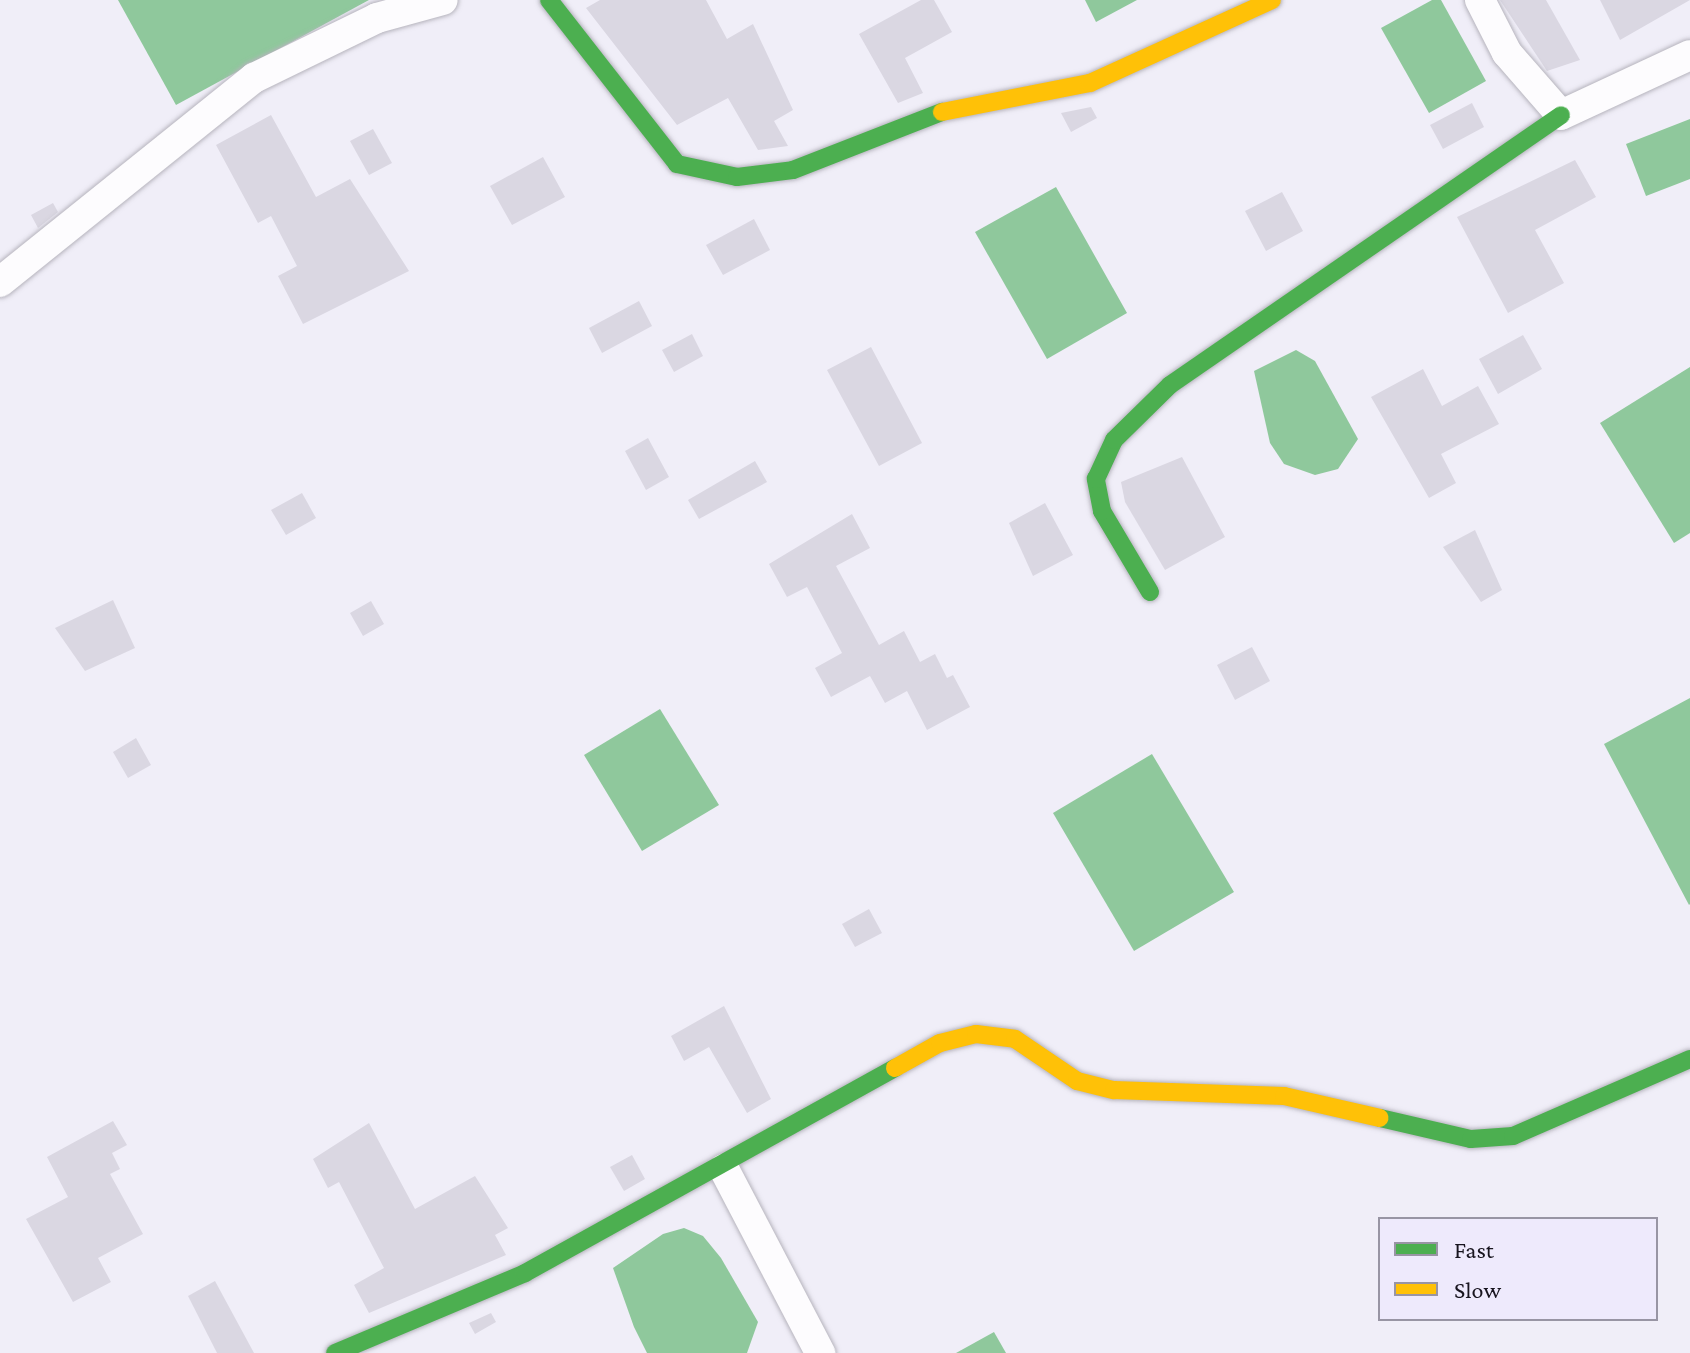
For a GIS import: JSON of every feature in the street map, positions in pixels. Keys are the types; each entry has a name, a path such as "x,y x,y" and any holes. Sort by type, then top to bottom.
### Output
{"street":[{"path":"0,282 254,78 377,18 443,0"},
{"path":"549,0 677,164 737,177 793,170 940,112 1090,83 1272,0"},
{"path":"1480,0 1507,53 1561,115"},
{"path":"1150,592 1102,511 1096,479 1114,440 1170,385 1561,115 1690,55"},
{"path":"335,1353 525,1273 724,1169 940,1043 976,1034 1015,1039 1077,1081 1114,1090 1284,1096 1471,1139 1513,1136 1690,1059"},
{"path":"724,1169 820,1353"}],"shaded area":[{"path":"118,0 369,0 176,105"},
{"path":"1085,0 1137,0 1096,22"},
{"path":"1432,0 1441,0 1486,81 1429,113 1381,28"},
{"path":"1690,119 1690,179 1646,196 1626,144"},
{"path":"1056,187 1127,313 1047,359 975,232"},
{"path":"1296,350 1315,361 1358,439 1338,469 1315,475 1284,464 1270,443 1254,371"},
{"path":"1690,367 1690,533 1674,543 1600,423"},
{"path":"1690,698 1690,904 1689,905 1604,744"},
{"path":"660,709 719,805 642,851 584,755"},
{"path":"1152,754 1234,892 1134,951 1053,813"},
{"path":"684,1228 703,1236 721,1258 758,1322 747,1353 647,1353 634,1327 613,1268 663,1234"},
{"path":"994,1332 1006,1353 956,1353"}],"building":[{"path":"600,0 706,0 727,39 753,24 793,110 774,121 788,146 758,150 728,98 677,125 586,8"},
{"path":"921,0 934,0 952,32 905,58 923,93 898,103 859,34"},
{"path":"1500,0 1546,0 1580,60 1547,71"},
{"path":"1600,0 1690,0 1620,40"},
{"path":"1472,103 1484,127 1443,149 1430,125"},
{"path":"1091,107 1097,118 1071,132 1061,113"},
{"path":"271,115 316,197 350,179 409,271 303,324 278,276 297,266 271,216 258,223 216,145"},
{"path":"373,129 392,163 369,175 350,141"},
{"path":"543,157 565,197 512,225 490,186"},
{"path":"1575,160 1596,197 1535,230 1564,283 1508,313 1457,217"},
{"path":"1282,192 1303,231 1266,251 1245,211"},
{"path":"53,203 58,212 38,228 31,215"},
{"path":"754,219 770,250 723,275 706,245"},
{"path":"639,301 652,326 602,353 589,328"},
{"path":"692,334 703,356 674,372 662,350"},
{"path":"1523,335 1542,369 1498,394 1479,359"},
{"path":"871,347 922,443 879,466 827,370"},
{"path":"1423,369 1442,406 1478,386 1499,424 1441,454 1456,483 1429,498 1371,397"},
{"path":"648,438 669,477 646,490 625,451"},
{"path":"1182,457 1225,537 1165,570 1125,502 1121,482"},
{"path":"755,461 767,482 699,519 688,500"},
{"path":"302,493 316,518 286,535 271,510"},
{"path":"1045,503 1073,555 1033,576 1009,523"},
{"path":"852,514 870,548 836,566 879,645 904,631 920,662 935,654 947,678 953,675 970,707 927,730 907,691 885,703 870,676 831,697 815,668 842,653 807,587 787,597 769,564"},
{"path":"1475,530 1502,590 1481,602 1443,547"},
{"path":"113,600 135,648 85,671 55,628"},
{"path":"371,601 384,624 363,636 350,613"},
{"path":"1252,647 1270,681 1235,700 1217,665"},
{"path":"136,738 151,765 128,778 113,752"},
{"path":"869,909 882,933 855,947 842,924"},
{"path":"724,1006 771,1099 747,1113 709,1047 684,1061 671,1036"},
{"path":"113,1121 127,1145 112,1153 120,1169 110,1174 143,1234 98,1258 111,1282 73,1302 26,1219 68,1197 47,1157"},
{"path":"369,1123 415,1209 475,1176 508,1228 495,1235 506,1255 369,1313 354,1285 384,1268 339,1182 328,1188 313,1159"},
{"path":"632,1155 645,1179 624,1191 610,1167"},
{"path":"215,1281 254,1353 217,1353 188,1296"},
{"path":"491,1313 496,1322 475,1334 469,1323"}],"traffic: fast":[{"path":"549,0 677,164 737,177 793,170 942,112"},
{"path":"1150,592 1102,511 1096,479 1114,440 1170,385 1561,115"},
{"path":"1380,1118 1471,1139 1513,1136 1690,1059"},
{"path":"335,1353 525,1273 895,1068"}],"traffic: slow":[{"path":"942,112 1090,83 1272,0"},
{"path":"895,1068 940,1043 976,1034 1015,1039 1077,1081 1114,1090 1284,1096 1380,1118"}]}
